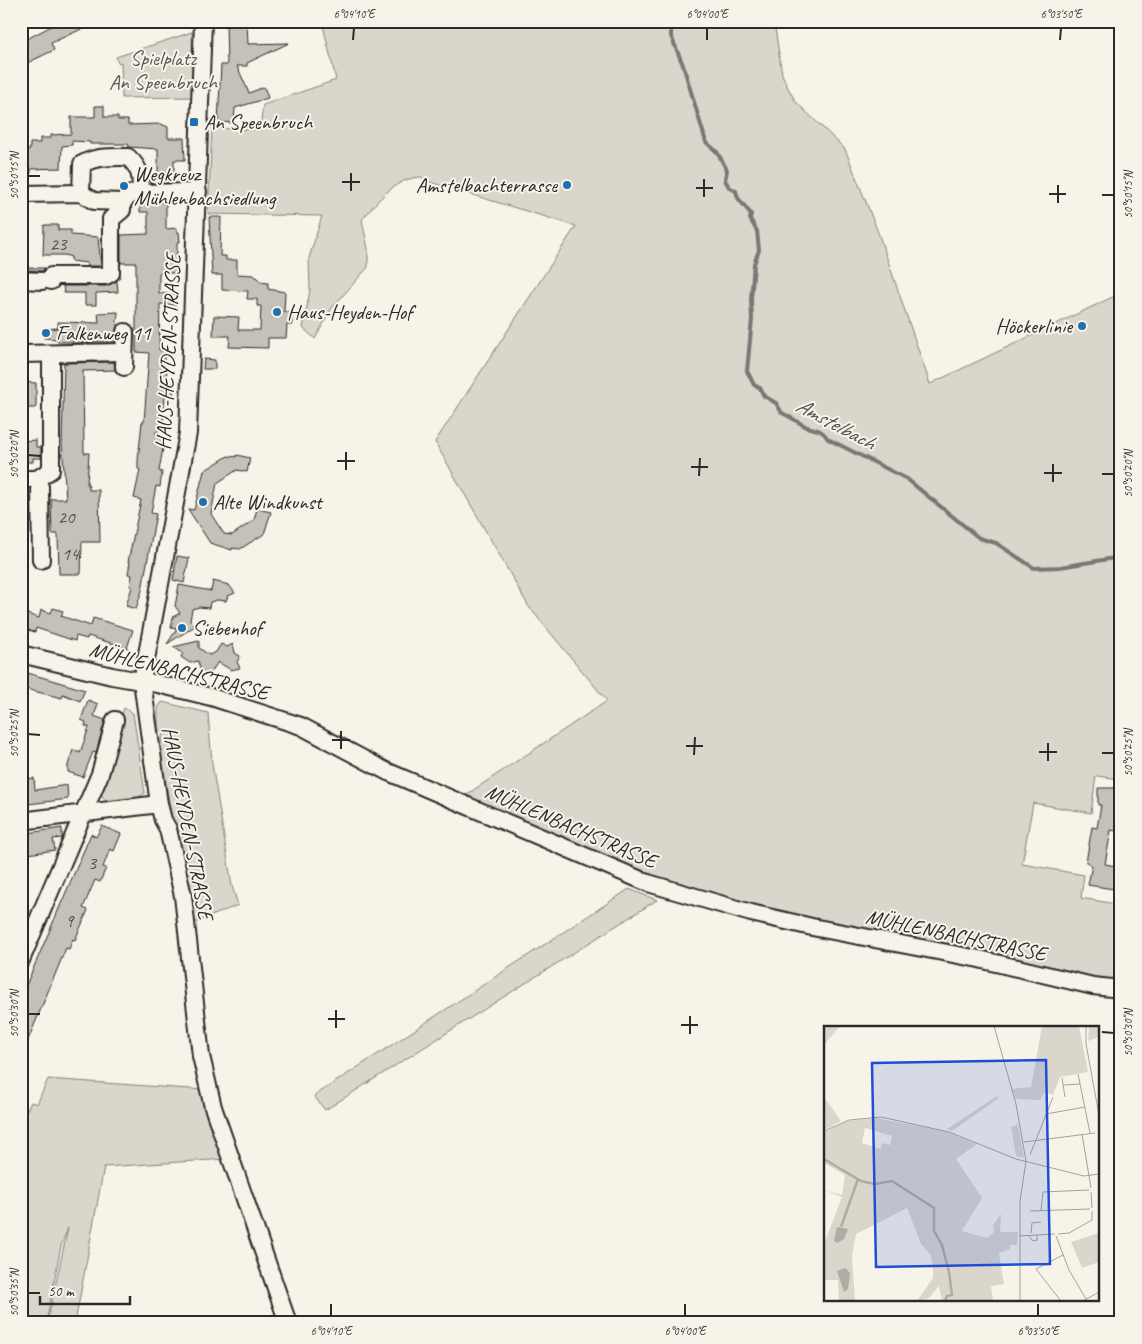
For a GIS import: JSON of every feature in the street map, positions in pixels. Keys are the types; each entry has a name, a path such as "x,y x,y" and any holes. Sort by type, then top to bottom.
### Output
{"street":[{"name":"HAUS-HEYDEN-STRASSE","path":"203,21 188,433 142,681 159,804 163,820 168,829 183,896 201,1056 213,1107 288,1323"},
{"path":"81,193 82,164 94,158 128,157 141,174 140,193"},
{"path":"21,194 81,193 94,201 122,202 133,193 198,192"},
{"path":"21,280 47,281 52,276 106,276 111,273 111,219 122,210 122,202"},
{"path":"21,354 51,354 124,360 125,332"},
{"path":"29,479 51,470 51,354"},
{"path":"29,479 40,487 41,560"},
{"name":"MÜHLENBACHSTRASSE","path":"21,654 211,697 301,726 386,771 648,883 812,927 978,959 1093,986 1121,988"},
{"path":"21,960 100,774 115,720"},
{"path":"21,821 159,804"}],"green space":[{"path":"322,21 774,21 782,74 788,88 796,102 845,149 879,235 930,384 1121,293 1121,779 1096,776 1091,813 1033,803 1022,864 1084,875 1081,898 1121,905 1121,984 1082,980 682,889 463,797 607,701 529,607 435,442 576,226 426,181 422,177 404,181 388,191 362,220 368,249 368,267 332,308 315,339 303,328 310,290 309,258 322,216 208,214 212,128 260,130 263,105 336,80"},
{"name":"Spielplatz An Speenbruch","path":"192,32 193,97 122,98 121,62 118,63 116,57"},
{"path":"162,702 208,713 212,764 232,886 238,905 190,925 160,749 163,732 158,730 158,708"},
{"path":"124,708 133,713 145,793 139,797 107,802 98,790 109,763"},
{"path":"629,889 657,900 325,1110 314,1096"},
{"path":"48,1079 204,1090 226,1159 104,1167 75,1323 47,1323 68,1228 61,1246 46,1323 21,1323 21,1122 31,1102 37,1104"}],"building":[{"path":"61,21 99,21 51,43 54,50 21,66 21,42"},
{"path":"226,21 247,21 248,44 289,43 247,63 247,66 237,66 249,93 264,87 268,98 235,108 234,123 218,122 221,65 227,65"},
{"path":"95,106 104,106 104,117 118,117 118,120 128,120 128,125 161,124 168,127 168,138 184,138 185,160 174,160 174,182 158,183 158,149 129,147 128,144 90,144 90,142 72,141 72,145 62,146 61,168 31,169 31,173 21,173 21,151 30,150 30,143 40,143 40,138 51,138 51,135 71,134 71,117 95,117"},
{"path":"166,202 166,229 177,228 180,242 177,242 177,273 159,273 159,293 176,294 176,305 160,304 159,350 164,351 164,366 167,367 166,382 174,383 173,396 165,396 163,428 155,433 163,438 164,442 159,471 162,472 160,487 156,486 151,513 156,514 142,590 136,609 126,606 132,587 130,586 132,575 128,574 130,562 128,562 141,500 134,498 140,470 138,469 138,460 142,422 144,422 149,353 136,352 136,263 121,263 121,235 148,234 148,212 140,212 140,203"},
{"path":"209,217 221,217 220,256 226,256 226,260 237,260 237,274 254,275 261,282 268,283 268,289 285,292 284,312 292,312 292,325 287,325 286,338 268,338 268,348 229,347 230,336 213,336 214,316 239,317 238,330 260,330 261,306 257,306 257,299 247,299 248,291 222,290 222,275 212,275"},
{"path":"44,225 58,225 58,230 71,230 71,235 98,237 101,266 87,266 87,263 71,261 71,257 65,255 43,255"},
{"path":"21,268 45,268 42,271 21,270"},
{"path":"117,281 118,292 96,293 96,305 85,305 85,293 64,293 63,286 106,286"},
{"path":"118,312 115,342 58,342 58,339 44,338 44,329 58,328 58,322 99,323 98,313"},
{"path":"204,359 215,360 215,369 203,369"},
{"path":"114,362 115,370 83,371 84,453 89,453 87,484 89,485 89,490 99,490 100,542 82,542 81,574 59,574 58,534 52,534 51,499 66,499 62,443 64,363"},
{"path":"21,382 36,383 36,408 21,408"},
{"path":"36,440 36,447 41,447 41,458 33,458 33,462 21,462 21,441"},
{"name":"Alte Windkunst","path":"237,455 250,458 247,472 237,470 217,483 211,514 224,534 232,535 254,520 257,509 271,512 264,534 240,549 232,548 232,550 210,543 188,509 194,510 204,471 228,456 236,457"},
{"path":"177,556 189,558 184,583 173,580"},
{"path":"213,581 229,585 235,593 228,596 226,601 217,600 210,602 209,608 199,607 192,609 190,621 195,626 167,644 177,629 171,628 173,617 180,613 175,606 179,585 211,591"},
{"path":"53,608 63,611 61,616 91,626 93,618 133,630 127,648 88,636 87,639 76,636 75,641 36,628 35,632 21,628 21,612 39,618 41,610 51,613"},
{"path":"199,641 199,648 209,655 216,652 221,644 227,647 233,644 235,653 240,656 237,662 240,668 231,670 218,662 209,675 200,669 198,661 190,663 181,657 183,653 173,647"},
{"path":"21,671 85,690 80,701 63,694 62,698 21,688"},
{"path":"88,700 98,704 94,716 105,720 96,753 93,752 83,777 68,772 68,765 73,750 80,753 89,727 85,726 86,722 81,720"},
{"path":"34,778 35,790 67,785 68,799 21,805 21,780"},
{"path":"1098,788 1121,788 1121,832 1111,830 1105,864 1121,867 1120,890 1088,885 1092,865 1086,862 1092,827 1097,828 1101,805 1098,805"},
{"path":"102,826 121,834 114,851 110,849 103,867 106,868 100,882 95,880 83,908 88,910 75,940 73,939 69,949 66,948 21,1057 21,997 91,834 96,837"},
{"path":"62,828 62,838 53,839 55,850 21,855 21,834"}],"waterway":[{"name":"Amstelbach","path":"671,21 671,36 683,65 706,142 717,152 727,170 725,180 729,187 736,191 738,198 751,214 750,219 757,231 759,250 754,264 751,299 752,319 747,371 754,385 760,388 764,396 776,403 782,413 807,427 816,429 828,439 907,479 979,538 996,543 1034,568 1060,567 1121,557"}],"place":[{"name":"An Speenbruch","path":"194,122"},
{"name":"Amstelbachterrasse","path":"567,185"},
{"name":"Wegkreuz Mühlenbachsiedlung","path":"124,186"},
{"name":"Haus-Heyden-Hof","path":"277,312"},
{"name":"Höckerlinie","path":"1082,326"},
{"name":"Falkenweg 11","path":"46,333"},
{"name":"Alte Windkunst","path":"203,502"},
{"name":"Siebenhof","path":"182,628"}]}
